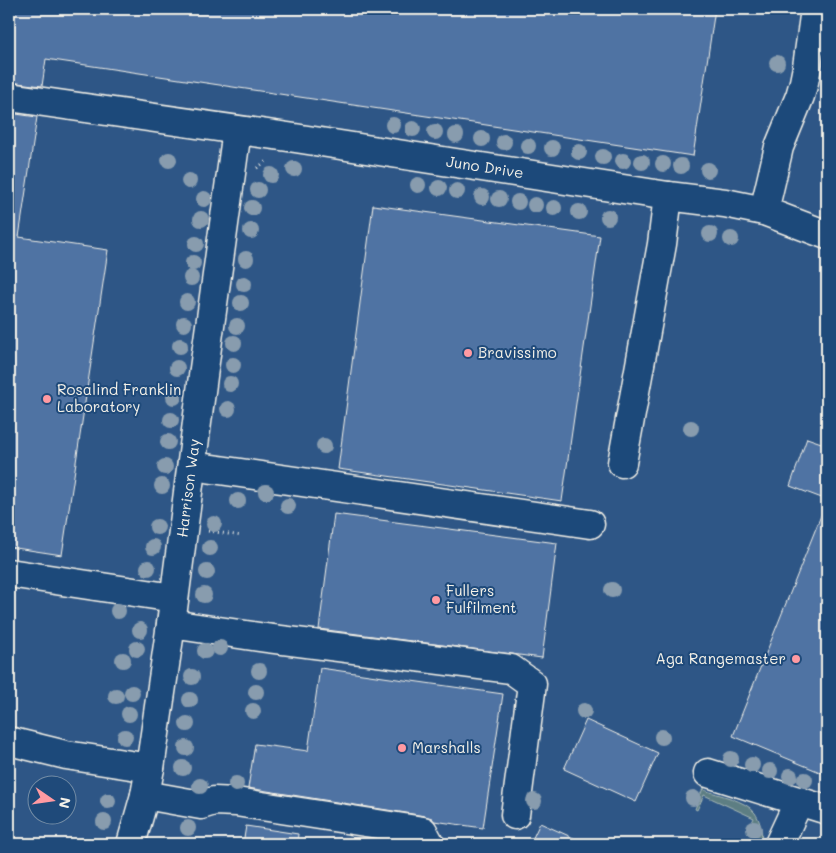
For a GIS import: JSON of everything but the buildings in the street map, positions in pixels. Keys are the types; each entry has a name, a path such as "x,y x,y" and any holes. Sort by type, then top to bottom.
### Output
{"street":[{"path":"764,212 779,147 804,82 815,9"},
{"name":"Juno Drive","path":"9,97 724,204 764,212 827,235"},
{"name":"Harrison Way","path":"131,844 145,795 150,768 173,611 237,130"},
{"path":"622,463 662,244 668,196"},
{"path":"192,466 590,524"},
{"path":"9,573 173,611 266,638 511,669 532,684 515,815"},
{"path":"9,742 66,755 150,768"},
{"path":"708,773 827,810"},
{"path":"145,795 201,805 214,801 236,802 423,831 430,844"},
{"path":"779,844 798,801"}],"path":[{"path":"255,172 268,159"},
{"path":"200,529 242,536"}],"shaded area":[{"path":"9,9 827,9 827,844 9,844"}],"green space":[{"path":"705,783 704,790 739,801 751,808 760,823 761,840 747,833 754,818 704,795 697,810 695,809"}],"place":[{"name":"Bravissimo","path":"468,353"},
{"name":"Rosalind Franklin Laboratory","path":"47,399"},
{"name":"Fullers Fulfilment","path":"436,600"},
{"name":"Aga Rangemaster","path":"796,659"},
{"name":"Marshalls","path":"402,748"}]}
